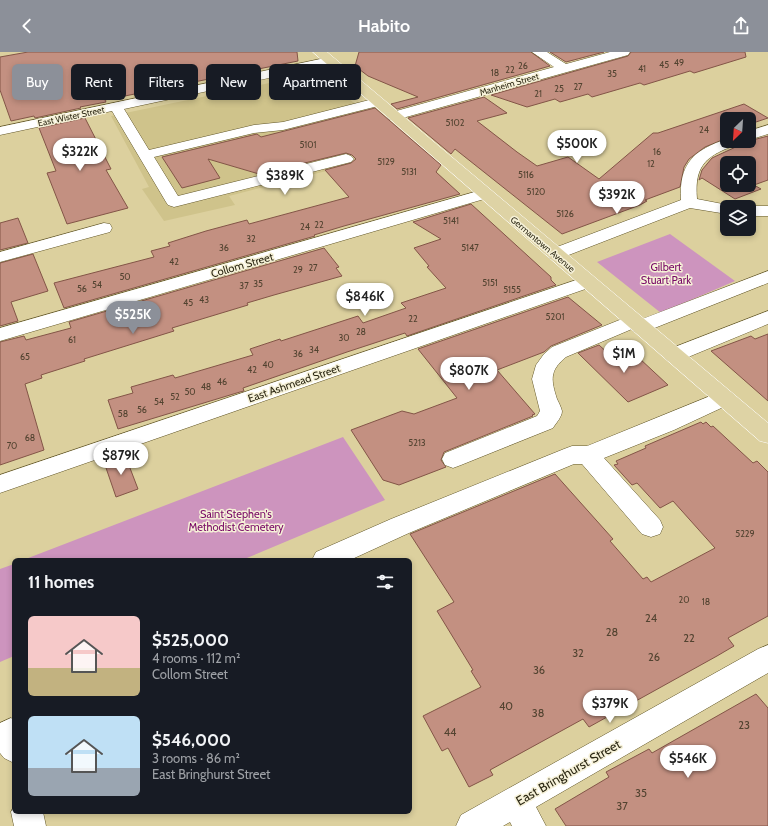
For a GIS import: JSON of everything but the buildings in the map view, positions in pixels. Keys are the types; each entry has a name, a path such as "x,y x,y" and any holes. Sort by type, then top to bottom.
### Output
{"main road":[{"name":"Germantown Avenue","path":"324,57 768,436"}],"street":[{"path":"538,52 564,68"},
{"name":"Manheim Street","path":"394,116 624,52"},
{"name":"East Wister Street","path":"0,131 116,106 324,57"},
{"path":"146,154 254,129 283,126 377,102"},
{"path":"116,106 174,202 346,159"},
{"path":"756,133 768,129"},
{"path":"689,203 689,177 693,168 707,154 720,148"},
{"name":"Collom Street","path":"0,335 485,194"},
{"path":"555,254 689,203 720,208"},
{"path":"756,211 768,211"},
{"path":"0,257 104,228"},
{"path":"453,459 545,422 550,416 551,411 541,376 544,366 559,352 768,277"},
{"name":"East Ashmead Street","path":"0,484 588,282"},
{"path":"674,355 768,317"},
{"path":"329,558 400,526 572,455 588,455 666,424 724,398"},
{"path":"588,455 651,528"},
{"name":"East Bringhurst Street","path":"472,826 523,814 768,658"},
{"path":"0,738 11,734 12,739"},
{"path":"27,814 30,826"}],"shaded area":[{"path":"269,83 269,100 350,100 408,150 229,196 235,205 164,221 142,189 149,187 111,116 188,100 198,100 198,98 206,96 206,100 261,100 261,85"}],"green space":[{"name":"Gilbert Stuart Park","path":"670,234 735,281 661,313 597,262"},
{"name":"Saint Stephen's Methodist Cemetery","path":"343,437 385,500 247,558 28,558"},
{"path":"12,565 12,657 0,662 0,569"}]}
